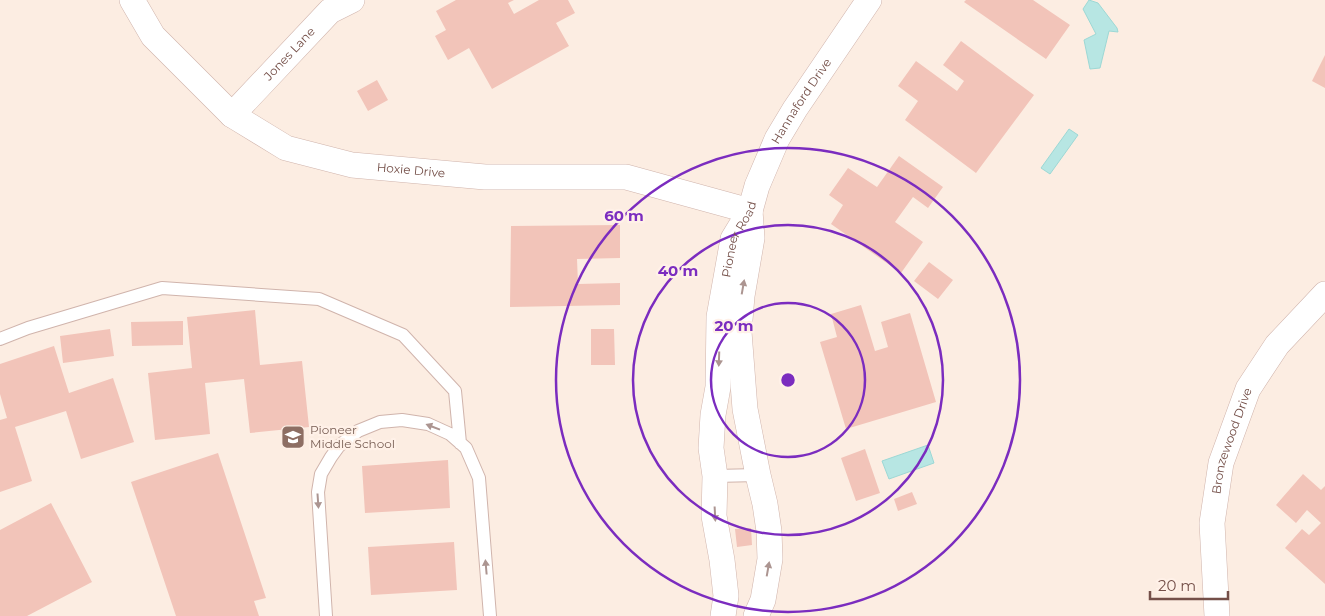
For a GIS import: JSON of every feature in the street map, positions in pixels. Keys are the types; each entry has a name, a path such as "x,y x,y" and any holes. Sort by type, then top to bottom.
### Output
{"street":[{"name":"Hoxie Drive","path":"132,0 153,36 232,115 286,148 352,165 485,177 626,177 750,211"},
{"name":"Jones Lane","path":"232,115 330,11 352,0"},
{"name":"Hannaford Drive","path":"750,211 757,186 777,140 806,92 869,0"},
{"name":"Pioneer Road","path":"750,211 752,238 742,296 739,332 745,409 765,504 769,531 770,559 763,600 756,616"},
{"name":"Pioneer Road","path":"723,616 726,596 714,516 715,476 711,448 713,415 718,386 719,317 733,239 750,211"},
{"name":"Bronzewood Drive","path":"1217,616 1212,523 1221,463 1248,389 1277,345 1325,294"}],"lane":[{"path":"0,339 28,328 162,288 319,299 403,335 455,391 460,443"},
{"path":"326,616 318,492 321,474 339,446 358,431 380,422 402,420 428,424 450,434 466,448 479,478 490,616"},
{"path":"715,476 758,475"}],"water":[{"path":"1089,0 1098,3 1118,32 1109,31 1100,68 1090,69 1084,40 1096,34 1083,9"},
{"path":"1069,129 1078,135 1050,174 1041,168"},
{"path":"928,445 934,463 889,479 882,461"}],"building":[{"path":"456,0 514,0 508,3 514,14 539,0 568,0 575,13 556,23 569,46 492,89 469,48 448,60 435,36 446,30 436,11"},
{"path":"966,0 1033,0 1070,25 1046,59 964,2"},
{"path":"961,41 1034,95 976,173 905,120 918,101 898,86 916,61 957,91 964,81 943,65"},
{"path":"1325,55 1325,88 1312,81"},
{"path":"377,80 388,100 368,111 357,91"},
{"path":"899,156 943,187 928,208 913,197 895,222 923,242 901,273 831,224 843,205 829,195 848,168 877,187"},
{"path":"620,225 620,258 577,259 578,284 620,283 620,305 510,307 511,226"},
{"path":"929,262 953,280 938,299 914,281"},
{"path":"861,305 875,351 888,347 881,322 910,313 936,402 846,429 820,342 837,337 831,314"},
{"path":"255,310 260,365 302,361 309,427 250,433 244,379 205,383 210,434 155,440 148,373 192,368 187,317"},
{"path":"183,321 183,345 132,346 131,322"},
{"path":"110,329 114,356 63,363 60,336"},
{"path":"591,329 614,329 615,365 591,365"},
{"path":"54,346 69,393 113,378 134,442 81,459 66,411 15,427 32,481 0,492 0,420 7,418 0,394 0,364"},
{"path":"865,449 880,493 856,501 841,458"},
{"path":"218,453 266,598 254,601 259,616 176,616 131,482"},
{"path":"448,460 450,508 365,513 362,466"},
{"path":"1303,474 1321,490 1325,486 1325,584 1285,548 1302,529 1309,535 1321,523 1307,510 1296,523 1276,505"},
{"path":"912,492 917,504 898,511 894,499"},
{"path":"51,503 92,582 27,616 0,616 0,530"},
{"path":"751,528 752,545 737,547 735,529"},
{"path":"454,542 457,590 371,595 368,547"}],"place":[{"name":"Pioneer Middle School","path":"293,437"}]}
